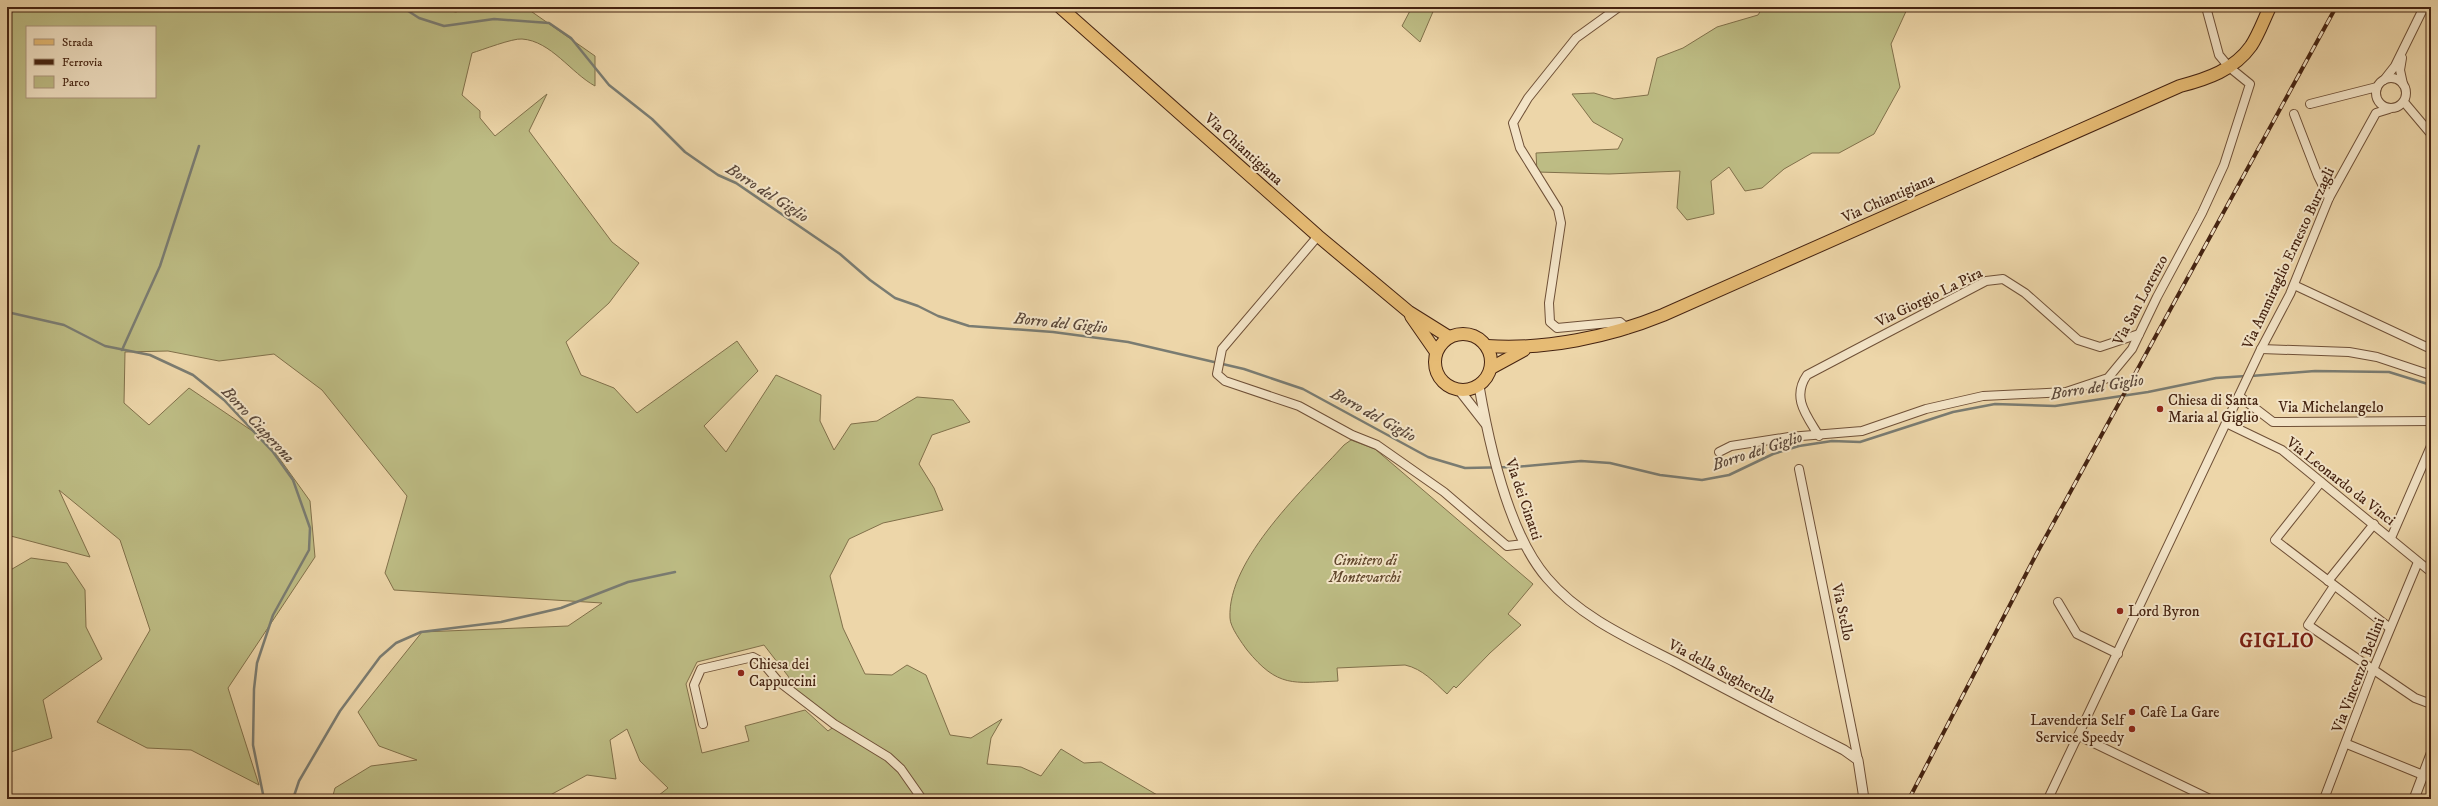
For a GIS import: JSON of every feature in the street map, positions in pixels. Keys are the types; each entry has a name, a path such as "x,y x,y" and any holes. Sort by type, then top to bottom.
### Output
{"main road":[{"name":"Via Chiantigiana","path":"1060,7 1318,236 1408,312 1449,337"},
{"name":"Via Chiantigiana","path":"1487,346 1529,348 1628,329 2173,89 2211,78 2229,67 2251,46 2270,7"},
{"name":"Via Chiantigiana","path":"1408,312 1436,352"},
{"path":"1479,386 1460,391 1448,386 1439,377 1435,365 1436,352 1449,337 1457,334 1470,335 1481,340 1487,346 1492,360 1491,368"},
{"name":"Via Chiantigiana","path":"1479,386 1489,375 1491,368 1529,348"}],"street":[{"path":"1620,7 1576,38 1528,98 1513,123 1520,148 1558,208 1561,222 1548,303 1550,322 1558,328 1620,322 1628,329"},
{"path":"2206,7 2219,55 2229,67"},
{"path":"2310,104 2377,87 2395,66 2424,7"},
{"path":"2402,51 2400,70 2403,84 2407,93 2404,102 2417,120 2431,134"},
{"name":"Via San Lorenzo","path":"1718,452 1731,446 1789,437 1819,436 1862,431 1926,409 1983,396 2066,392 2108,378 2132,349 2202,213 2224,164 2250,84 2229,67"},
{"path":"2384,80 2395,78 2403,84"},
{"path":"2377,87 2378,101 2417,120"},
{"name":"Via Ammiraglio Ernesto Burzagli","path":"2048,799 2118,654 2261,349 2294,285 2329,198 2376,113 2393,108 2404,102"},
{"path":"2294,114 2318,176 2329,198"},
{"path":"1318,236 1222,349 1217,374 1225,381 1299,406 1352,436 1377,445 1444,492 1507,546 1524,544"},
{"name":"Via Giorgio La Pira","path":"1819,436 1800,406 1801,384 1807,375 1986,281 2003,280 2025,293 2078,340 2100,347 2139,334"},
{"path":"2294,285 2431,349"},
{"path":"2261,349 2350,352 2377,357 2431,375"},
{"name":"Via dei Cinatti","path":"1479,386 1486,425 1502,483 1524,544 1546,577"},
{"path":"1460,391 1486,425"},
{"name":"Via Michelangelo","path":"2241,393 2273,422 2431,421"},
{"name":"Via Leonardo da Vinci","path":"2226,423 2282,450 2431,572"},
{"path":"2391,538 2431,446"},
{"name":"Via Stello","path":"1799,469 1858,760"},
{"path":"2321,482 2275,540 2390,628"},
{"path":"2374,524 2331,584 2308,625 2415,698 2431,704"},
{"name":"Via Vincenzo Bellini","path":"2324,799 2347,744 2373,670 2418,562"},
{"name":"Via della Sugherella","path":"1546,577 1574,604 1613,629 1844,750 1858,760"},
{"path":"2058,602 2076,634 2118,654"},
{"path":"704,724 694,685 701,669 753,657 762,662 778,681 834,724 888,757 901,769 922,799"},
{"path":"2079,736 2210,799"},
{"path":"2347,744 2423,775"},
{"path":"2414,799 2423,775 2429,766 2431,754"},
{"path":"1858,760 1864,799"}],"green space":[{"path":"7,7 428,7 456,12 468,7 525,7 595,56 595,86 552,51 532,41 518,39 472,53 462,95 480,111 480,118 495,136 547,94 529,131 612,242 639,263 609,303 566,342 581,375 614,388 637,413 737,341 758,371 704,426 726,452 776,375 821,395 820,421 834,450 851,424 877,421 917,397 953,400 970,422 932,435 919,464 934,488 943,510 883,523 849,539 830,576 843,628 865,674 892,675 907,665 926,675 950,735 971,738 1002,719 991,738 987,764 1021,767 1041,776 1061,749 1084,763 1101,762 1164,799 654,799 668,788 640,761 627,729 610,740 616,779 587,775 543,799 332,799 335,788 371,766 417,760 379,746 358,712 422,632 568,626 602,603 394,590 385,573 407,496 322,390 274,354 219,361 168,351 125,352 124,403 149,425 189,388 267,441 310,501 315,557 228,688 259,785 191,750 147,748 97,722 150,630 120,540 59,490 90,557 7,535","holes":["764,645 788,676 797,692 839,723 828,731 805,710 745,726 749,741 702,753 686,684 697,662"]},
{"path":"1412,7 1435,7 1420,42 1402,26"},
{"path":"1763,7 1908,7 1891,44 1900,87 1874,134 1839,153 1812,153 1784,169 1762,188 1745,191 1729,167 1711,181 1714,214 1687,220 1677,208 1680,171 1609,174 1537,172 1536,153 1618,149 1623,139 1593,122 1572,94 1594,93 1614,99 1648,95 1657,58 1683,48 1717,27 1758,15"},
{"name":"Cimitero di Montevarchi","path":"1351,440 1375,449 1533,584 1508,614 1521,625 1490,653 1456,688 1454,686 1447,694 1423,673 1405,665 1337,668 1338,681 1298,682 1287,680 1268,671 1258,662 1247,650 1232,626 1230,618 1232,595 1241,572 1255,548 1290,503 1344,445"},
{"path":"31,558 67,563 85,590 86,627 102,659 43,700 52,738 8,753 7,572"}],"waterway":[{"path":"7,16 17,7"},
{"name":"Borro del Giglio","path":"402,7 419,18 444,26 494,19 549,23 571,38 609,85 652,119 685,152 718,175 736,183 840,254 870,280 895,298 918,306 938,316 969,326 1053,332 1128,342 1244,369 1303,389 1428,457 1465,468 1515,467 1581,461 1610,463 1660,475 1702,480 1729,475 1773,454 1799,446 1832,441 1860,442 1953,412 1995,404 2055,406 2148,392 2216,378 2246,376"},
{"path":"122,350 160,266 199,146"},
{"name":"Borro Ciaperona","path":"7,312 64,325 105,346 150,355 193,375 224,400 273,452 293,480 310,528 309,550 273,615 257,663 254,689 253,745 264,799"},
{"name":"Borro del Giglio","path":"2251,376 2315,371 2389,372 2431,385"},
{"path":"293,799 299,781 340,711 380,657 396,643 421,632 501,622 561,608 628,582 675,572"}],"railway":[{"path":"1909,799 2038,551 2336,7"}],"place":[{"name":"Chiesa di Santa Maria al Giglio","path":"2160,409"},
{"name":"Lord Byron","path":"2120,611"},
{"name":"Chiesa dei Cappuccini","path":"741,673"},
{"name":"Cafè La Gare","path":"2132,712"},
{"name":"Lavenderia Self Service Speedy","path":"2132,729"}],"district":[{"name":"GIGLIO","path":"2277,640"}]}
